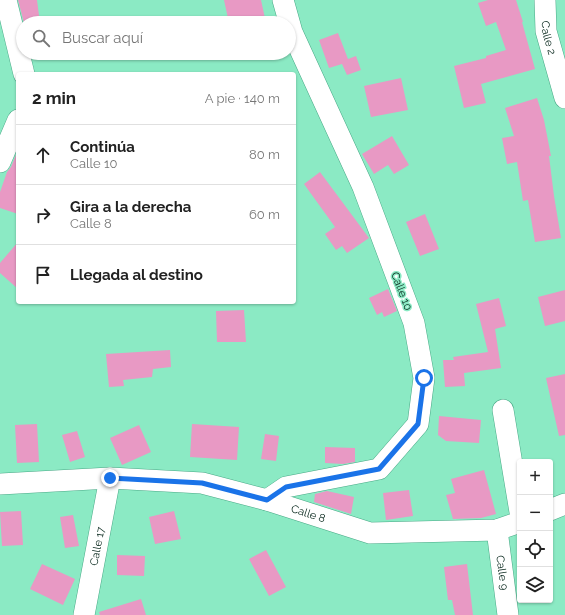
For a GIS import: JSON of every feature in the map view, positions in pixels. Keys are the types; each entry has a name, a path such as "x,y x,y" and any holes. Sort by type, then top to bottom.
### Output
{"street":[{"path":"6,0 16,41"},
{"name":"Calle 10","path":"283,0 288,16"},
{"name":"Calle 2","path":"545,0 546,31 565,98"},
{"name":"Calle 10","path":"267,500 286,487 379,469 418,424 424,378 414,323 363,187 296,41"},
{"path":"21,60 24,72"},
{"path":"0,162 16,125"},
{"path":"503,410 517,495"},
{"name":"Calle 8","path":"0,484 110,478 202,483 267,500 370,533 497,530 517,523"},
{"name":"Calle 17","path":"84,615 110,478"},
{"path":"553,509 565,504"},
{"name":"Calle 9","path":"497,530 508,615"}],"building":[{"path":"18,0 37,0 39,16 22,16"},
{"path":"224,0 261,0 264,16 227,16"},
{"path":"488,0 516,0 535,69 481,84 486,103 464,108 454,66 486,58 486,56 506,50 496,22 486,26 478,3"},
{"path":"338,33 348,59 356,56 361,70 347,75 342,64 329,68 319,40"},
{"path":"401,78 408,110 371,117 364,86"},
{"path":"537,98 544,120 551,156 549,156 561,238 535,242 528,200 523,201 517,162 507,164 502,138 514,136 505,108"},
{"path":"392,136 409,165 394,174 388,165 374,174 362,154"},
{"path":"16,155 16,213 0,208 0,192 7,172 11,167"},
{"path":"320,172 369,238 347,253 342,246 336,250 325,234 335,227 304,184"},
{"path":"425,214 439,249 420,256 406,222"},
{"path":"16,244 16,287 0,273 0,263"},
{"path":"388,289 397,311 384,317 382,312 377,315 369,298"},
{"path":"565,290 565,321 545,326 538,297"},
{"path":"499,298 506,326 495,329 501,368 464,373 465,386 445,387 443,360 454,360 453,357 488,352 476,304"},
{"path":"244,310 246,342 217,342 216,311"},
{"path":"170,350 171,367 153,369 152,377 123,380 124,386 109,387 106,354"},
{"path":"565,374 565,435 559,436 546,378"},
{"path":"439,416 481,420 479,443 446,441 438,435"},
{"path":"37,424 39,462 17,463 15,425"},
{"path":"192,424 239,427 237,460 190,457"},
{"path":"139,425 151,452 122,465 110,438"},
{"path":"77,431 85,457 70,462 62,435"},
{"path":"265,434 279,436 276,461 261,459"},
{"path":"325,447 355,448 355,462 343,464 325,463"},
{"path":"484,470 496,514 481,518 453,519 446,495 455,493 451,479"},
{"path":"409,490 413,516 386,520 383,493"},
{"path":"327,491 354,497 351,514 314,502 315,494"},
{"path":"21,511 23,545 2,546 0,512"},
{"path":"174,511 181,539 155,544 149,517"},
{"path":"73,515 79,546 65,548 60,517"},
{"path":"266,550 286,587 269,596 249,559"},
{"path":"117,555 145,556 144,576 117,575"},
{"path":"42,564 75,579 63,605 30,589"},
{"path":"467,564 473,615 455,615 452,600 448,600 444,567"},
{"path":"141,599 146,615 100,615 99,612"}],"route":[{"path":"110,478 202,483 267,500 286,487 379,469 418,424 424,378"}]}
